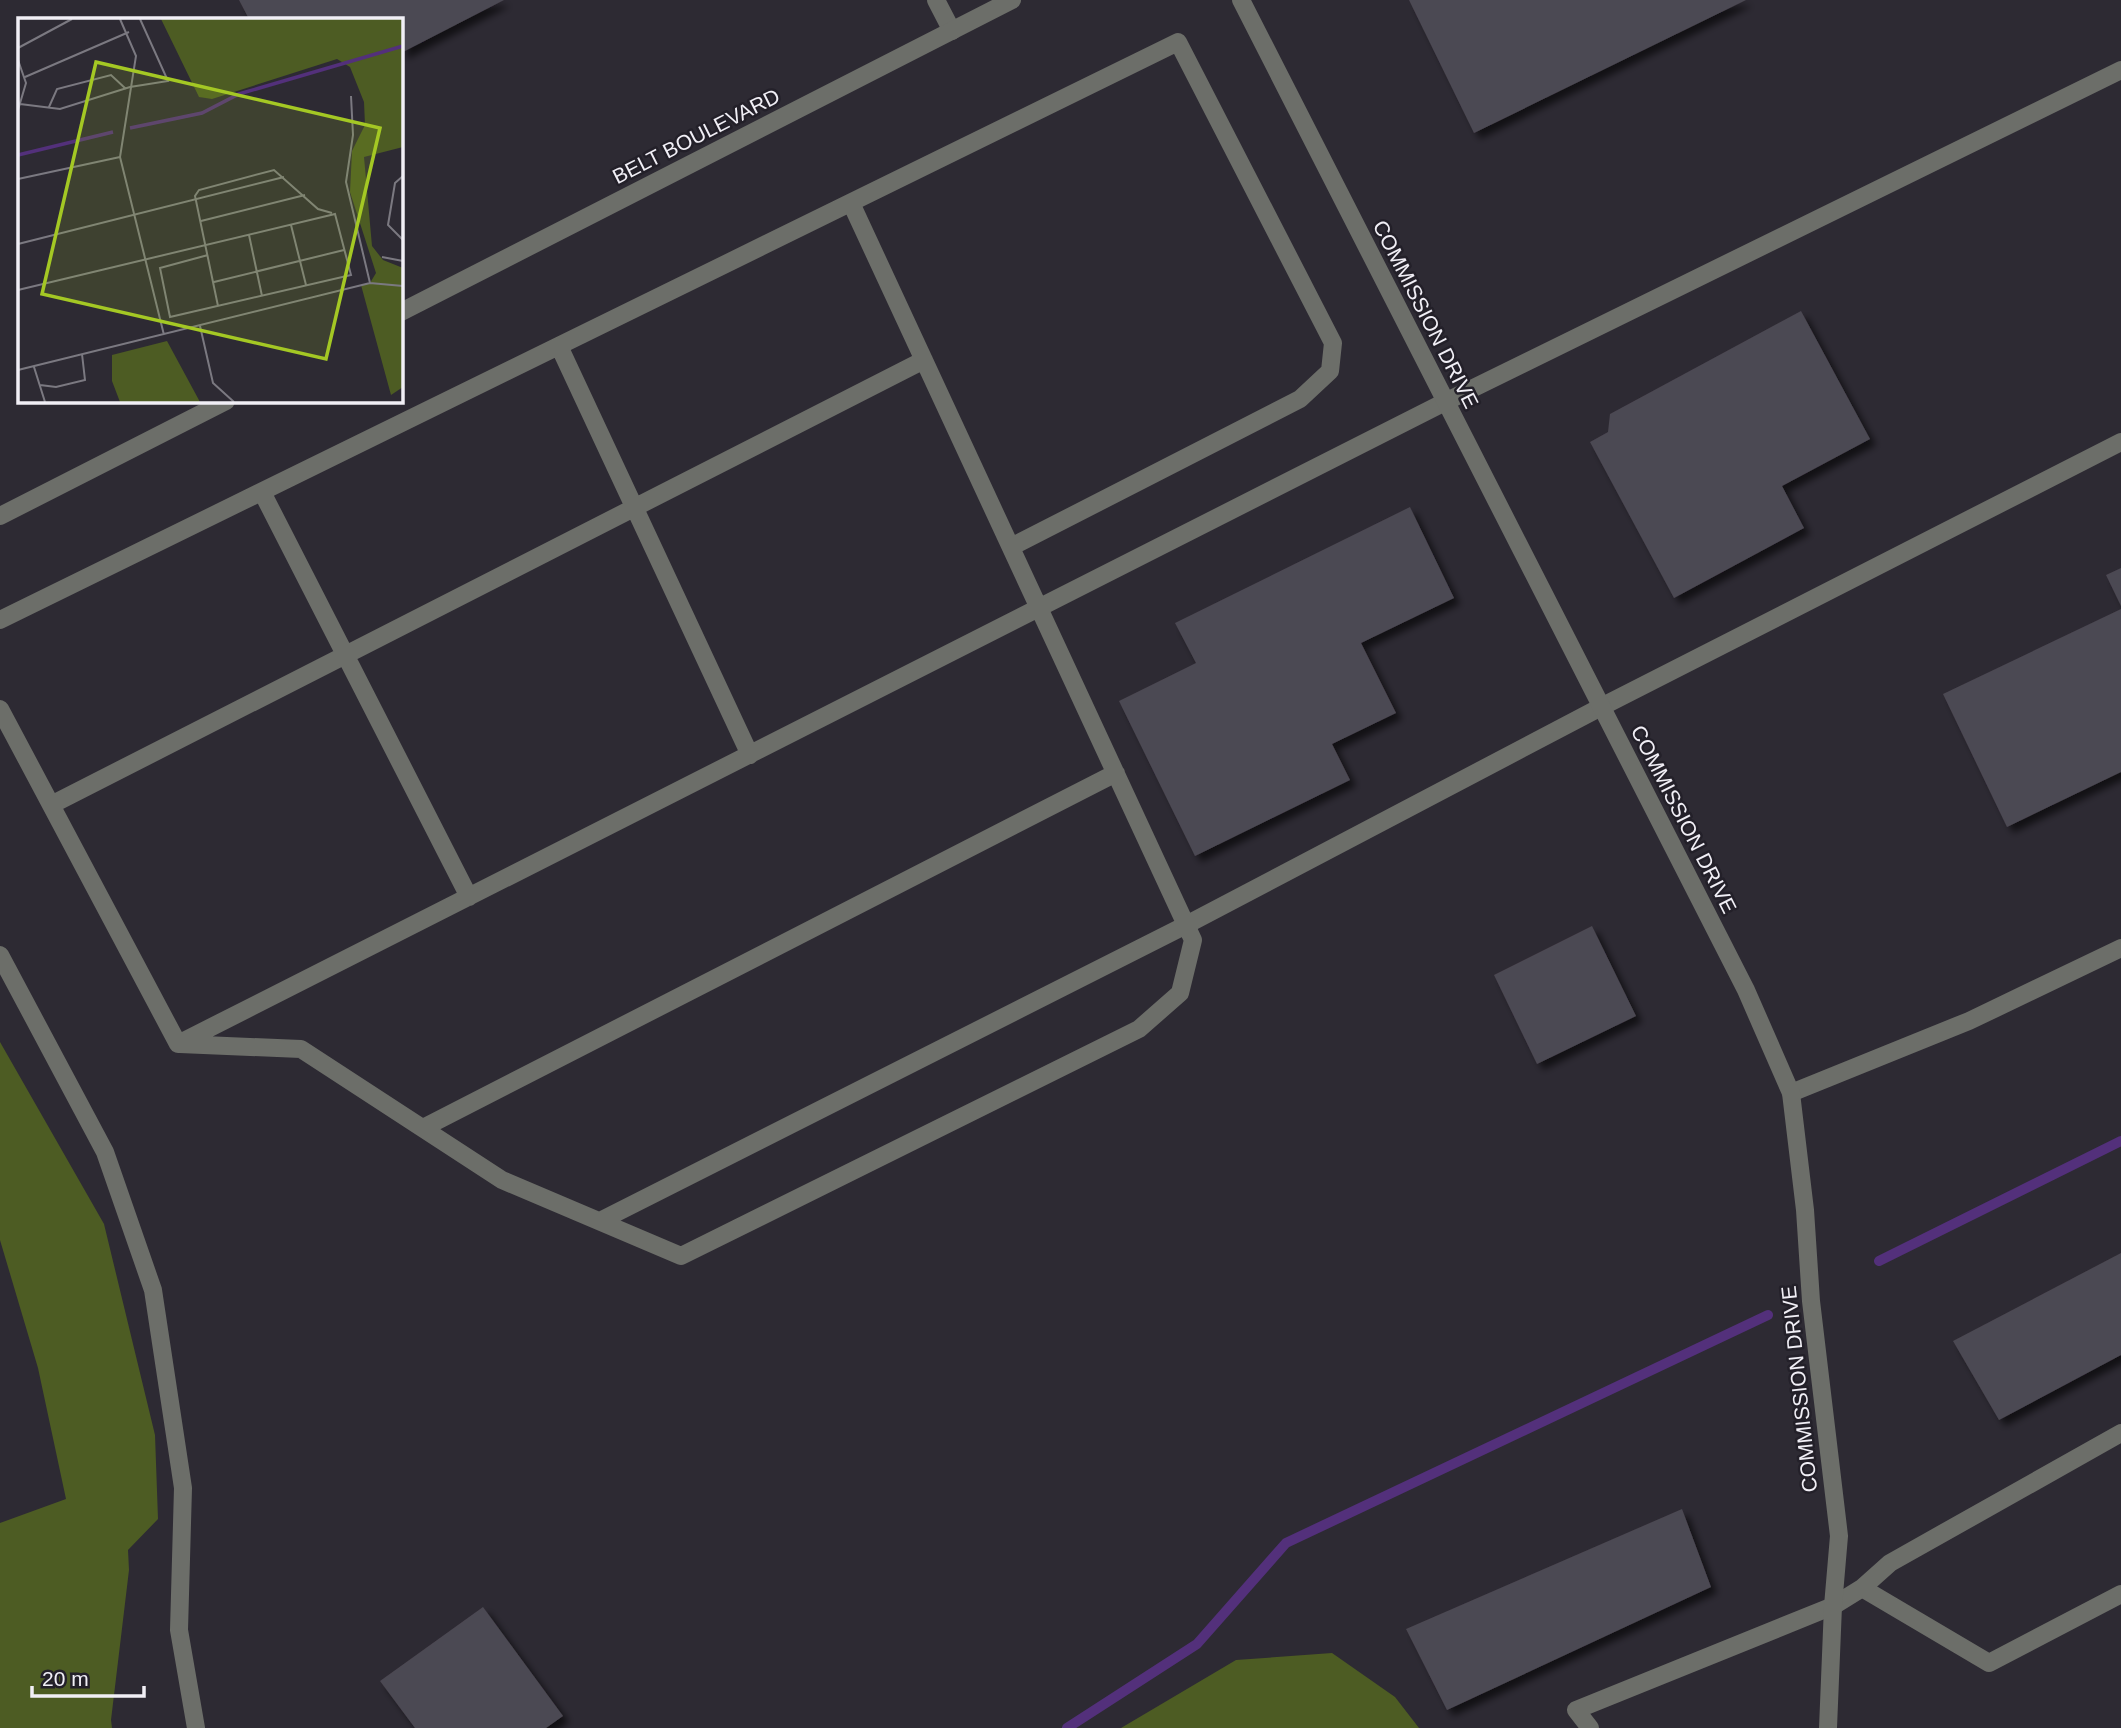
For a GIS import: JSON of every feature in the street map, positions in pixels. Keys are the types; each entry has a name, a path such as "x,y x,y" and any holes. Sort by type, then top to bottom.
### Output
{"street":[{"path":"936,0 951,31"},
{"name":"BELT BOULEVARD","path":"402,311 1012,0"},
{"name":"COMMISSION DRIVE","path":"1241,0 1745,990 1791,1093 1805,1210 1811,1301 1839,1536 1828,1728"},
{"path":"0,620 1178,42 1334,343 1330,371 1300,399 1011,547"},
{"path":"178,1044 1445,402 2121,70"},
{"path":"178,1044 301,1049 502,1180 681,1256 1139,1029 1180,993 1193,940 851,203"},
{"path":"559,346 750,755"},
{"path":"51,806 924,360"},
{"path":"0,516 224,402"},
{"path":"600,1221 1186,925 1601,706 2121,442"},
{"path":"262,492 469,897"},
{"path":"0,709 178,1044"},
{"path":"423,1128 1116,773"},
{"path":"1791,1093 1969,1021 2121,948"},
{"path":"0,955 105,1152 153,1290 183,1488 179,1630 196,1728"},
{"path":"1590,1728 1576,1710 1833,1606 1862,1588 1890,1563 2121,1433"},
{"path":"1862,1588 1990,1663 2121,1594"}],"green space":[{"path":"0,1042 104,1224 155,1435 158,1519 128,1550 129,1570 112,1728 0,1728 0,1523 66,1499 38,1368 0,1240"},
{"path":"1332,1653 1395,1697 1419,1728 1121,1728 1236,1660"}],"building":[{"path":"239,0 504,0 402,52 402,18 248,18"},
{"path":"1409,0 1746,0 1474,133"},
{"path":"1801,311 1870,439 1782,486 1804,528 1674,598 1590,442 1608,432 1610,414"},
{"path":"1410,507 1454,598 1361,643 1396,713 1332,744 1350,780 1195,856 1119,701 1196,663 1175,623"},
{"path":"2121,568 2121,606 2106,575"},
{"path":"2121,609 2121,772 2007,827 1943,694"},
{"path":"1592,926 1636,1016 1537,1064 1494,975"},
{"path":"2121,1253 2121,1355 1999,1420 1953,1341"},
{"path":"1682,1509 1711,1587 1447,1710 1406,1629"},
{"path":"483,1607 563,1716 546,1728 415,1728 380,1681"}],"waterway":[{"path":"1879,1261 2121,1141"},
{"path":"1067,1728 1197,1644 1286,1543 1768,1315"}]}
